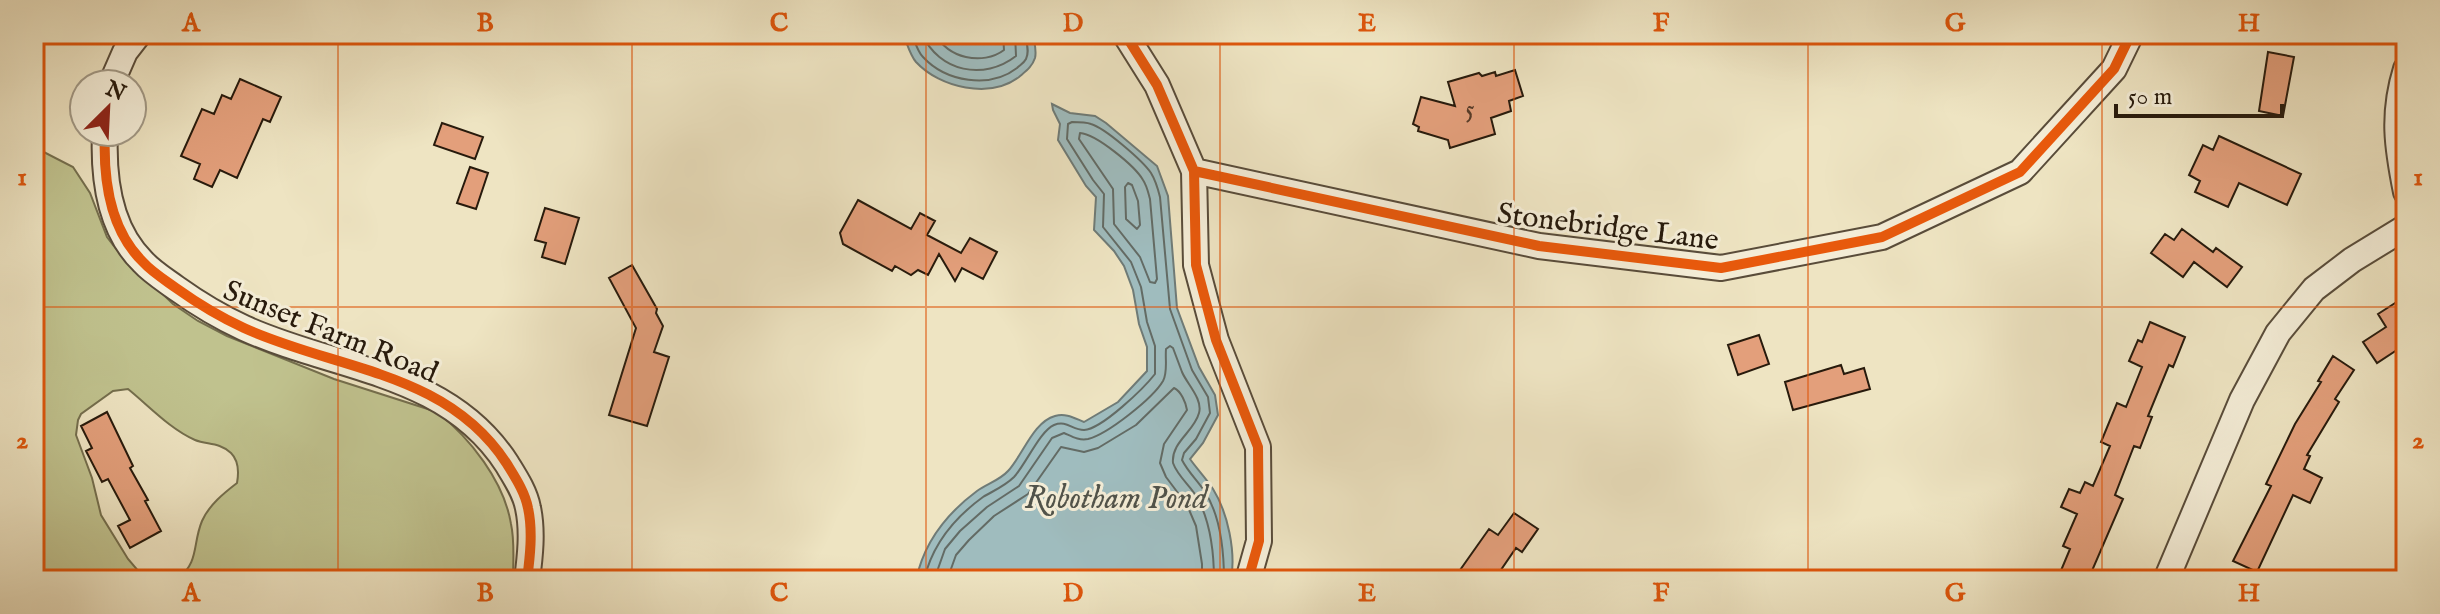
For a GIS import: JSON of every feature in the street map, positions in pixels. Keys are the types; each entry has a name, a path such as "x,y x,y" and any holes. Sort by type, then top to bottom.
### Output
{"street":[{"path":"118,68 125,52 139,34"},
{"path":"1125,34 1157,85 1194,171 1196,265 1216,340 1258,447 1259,541 1248,580"},
{"name":"Stonebridge Lane","path":"1194,171 1539,246 1721,268 1882,237 2020,172 2114,69 2131,34"},
{"path":"2406,69 2396,131 2406,192"},
{"name":"Sunset Farm Road","path":"105,148 106,182 124,238 142,261 199,304 245,329 390,378 438,399 469,421 494,445 517,481 528,507 531,548 527,580"},
{"path":"2166,580 2242,400 2278,333 2314,289 2352,260 2406,227"}],"green space":[{"path":"34,147 73,167 90,193 107,237 117,250 173,304 198,321 227,336 334,379 437,412 462,434 484,462 507,508 512,531 513,580 177,580 189,566 205,515 237,483 237,463 226,449 195,440 177,430 128,389 113,391 81,414 76,435 92,478 101,515 128,559 146,580 34,580"}],"water":[{"path":"903,34 1033,34 1036,55 1028,69 1007,84 994,88 966,88 926,71 914,59"},
{"name":"Robotham Pond","path":"1052,104 1070,113 1095,116 1157,166 1168,196 1177,308 1199,367 1215,395 1218,415 1190,459 1213,489 1223,509 1231,545 1231,580 916,580 925,553 946,519 977,491 1008,471 1040,425 1059,415 1084,422 1118,402 1147,371 1147,347 1133,290 1124,266 1094,230 1096,197 1058,140 1060,124"}],"building":[{"path":"2268,52 2294,57 2283,116 2259,111"},
{"path":"1515,70 1523,96 1509,101 1511,111 1491,118 1495,134 1450,148 1448,140 1418,131 1419,127 1413,124 1421,97 1455,106 1448,82 1479,73 1482,76 1495,72 1496,76"},
{"path":"240,79 281,97 270,122 263,119 237,178 220,170 212,187 194,179 200,164 181,156 202,109 214,114 222,95 231,99"},
{"path":"442,123 483,137 475,159 434,145"},
{"path":"2219,136 2301,174 2287,205 2239,183 2228,207 2195,192 2200,181 2189,175 2203,145 2213,150"},
{"path":"470,167 488,173 476,209 457,203"},
{"path":"858,200 911,229 920,213 935,221 927,235 961,253 970,238 997,252 983,279 962,268 955,281 939,254 928,275 918,270 911,275 895,266 892,271 843,244 840,233"},
{"path":"545,208 579,218 565,264 542,257 546,243 535,240"},
{"path":"2182,229 2213,252 2216,248 2242,267 2227,287 2194,262 2183,277 2151,253 2165,234 2174,240"},
{"path":"632,265 663,326 654,352 669,357 647,426 609,415 636,328 609,278"},
{"path":"2406,296 2406,344 2377,363 2363,342 2386,327 2378,314"},
{"path":"2150,322 2185,337 2173,367 2169,365 2148,416 2152,417 2140,448 2134,446 2115,495 2123,499 2088,580 2057,580 2070,549 2063,546 2077,514 2061,507 2069,489 2080,493 2085,482 2093,486 2110,446 2101,442 2117,403 2126,407 2142,367 2129,361 2138,340 2142,342"},
{"path":"1759,335 1769,364 1738,375 1728,345"},
{"path":"2333,356 2354,370 2335,399 2339,402 2307,455 2310,456 2304,469 2322,478 2310,503 2293,495 2257,572 2233,561 2271,486 2266,484 2295,424"},
{"path":"1841,365 1844,374 1864,368 1870,389 1793,410 1785,382"},
{"path":"107,412 161,531 130,548 118,526 130,520 108,479 102,482 86,451 92,448 81,426"},
{"path":"1514,513 1538,529 1522,552 1516,548 1494,580 1453,580 1489,529 1498,535"}],"cycle path":[{"path":"1125,34 1157,85 1194,171 1196,265 1216,340 1258,447 1259,541 1248,580"},
{"path":"1194,171 1539,246 1721,268 1882,237 2020,172 2114,69 2131,34"},
{"path":"105,148 110,201 122,234 154,273 200,304 244,328 422,391 454,409 482,433 507,464 527,502 531,535 527,580"}]}
